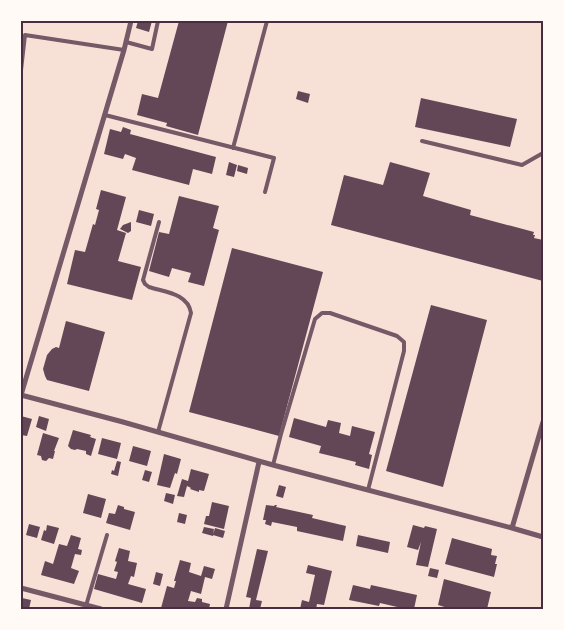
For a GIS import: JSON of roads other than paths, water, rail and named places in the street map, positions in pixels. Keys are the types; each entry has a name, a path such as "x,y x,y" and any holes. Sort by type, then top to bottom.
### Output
{"street":[{"path":"131,21 105,115 21,395 158,432 273,466 543,537"},
{"path":"512,528 543,422"},
{"path":"226,609 259,462"},
{"path":"21,588 86,607 101,609"}],"lane":[{"path":"126,42 152,49 158,21"},
{"path":"233,148 267,21"},
{"path":"21,70 25,35 124,50"},
{"path":"105,115 274,158 265,192"},
{"path":"422,141 522,166 543,153"},
{"path":"158,432 190,313 190,307 183,298 149,287 143,280 159,222"},
{"path":"273,466 315,319 322,313 330,313 397,336 404,342 404,351 368,490"},
{"path":"86,607 107,535"}]}
